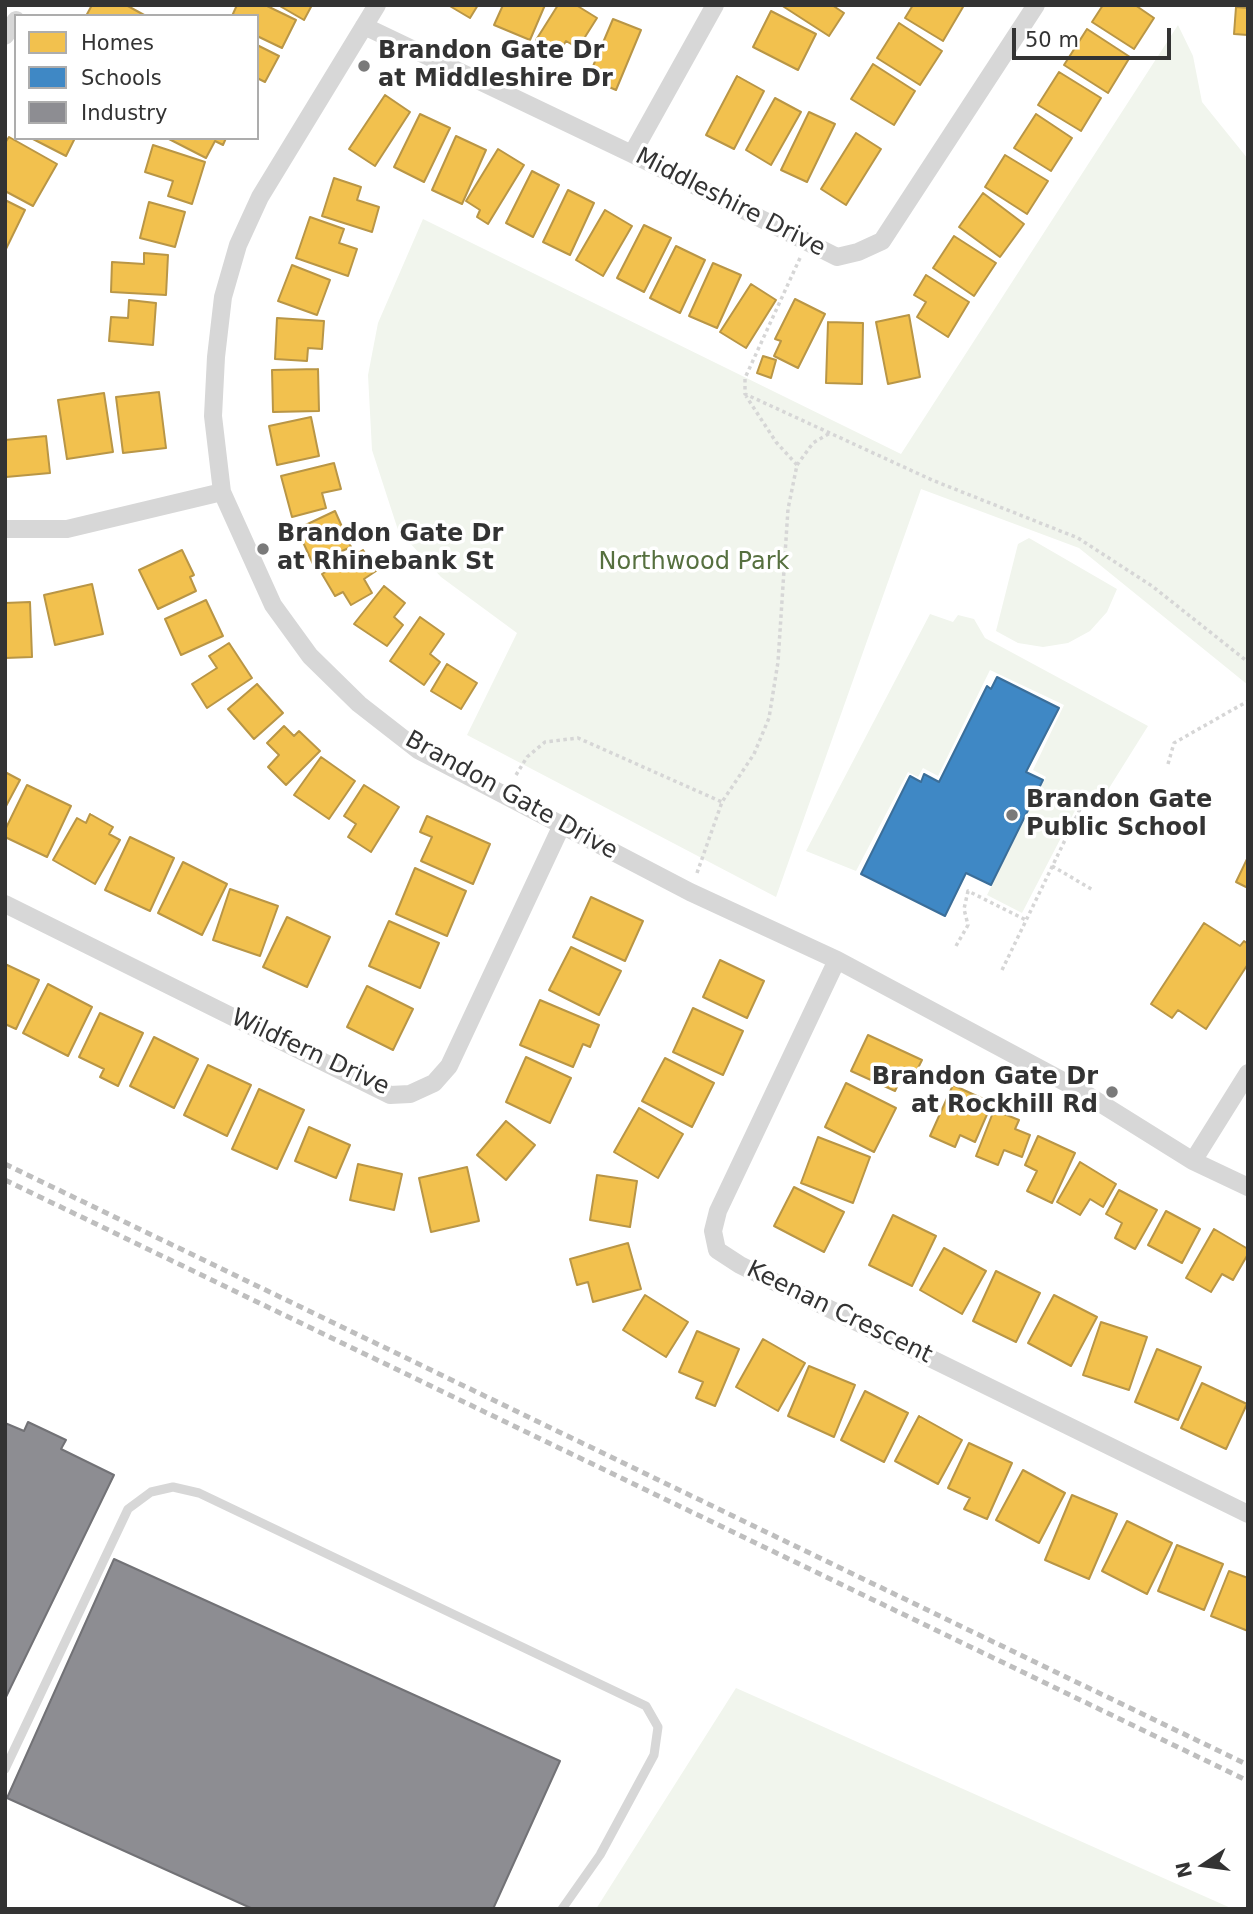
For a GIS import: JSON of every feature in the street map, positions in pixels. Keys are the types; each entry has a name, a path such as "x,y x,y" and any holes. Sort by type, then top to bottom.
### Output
{"street":[{"name":"Brandon Gate Drive","path":"377,5 260,197 238,245 223,297 216,357 213,416 222,492 273,605 310,656 359,704 418,750 690,892 837,960 1076,1088 1193,1161 1248,1187"},
{"path":"632,154 715,5"},
{"name":"Middleshire Drive","path":"364,26 632,154 837,257 858,252 882,241 1036,5"},
{"path":"5,529 67,529 222,492"},
{"name":"Wildfern Drive","path":"5,904 390,1095 410,1094 433,1083 449,1066 561,827"},
{"name":"Keenan Crescent","path":"837,960 718,1211 713,1231 717,1250 740,1265 1248,1514"},
{"path":"1193,1161 1248,1073"}],"lane":[{"path":"5,1769 128,1509 151,1492 173,1487 199,1493 646,1706 658,1727 654,1755 600,1855 562,1909"}],"path":[{"path":"797,465 753,411 745,394 746,378 806,243"},
{"path":"745,394 932,480 1078,538 1152,586 1248,662"},
{"path":"690,892 722,802 754,754 769,718 778,662 788,509 797,465 813,443 830,433"},
{"path":"1168,764 1174,743 1248,701"},
{"path":"516,775 527,757 545,741 578,738 722,802"},
{"path":"1002,970 1082,805"},
{"path":"1052,866 1093,890"},
{"path":"957,946 968,925 964,909 968,891 1026,920"}],"green space":[{"name":"Northwood Park","path":"1178,25 1193,56 1202,102 1248,159 1248,685 1079,548 921,489 776,897 467,735 517,633 441,577 398,530 372,450 368,375 378,323 423,219 901,454"},
{"path":"1029,538 1117,589 1107,612 1090,631 1068,643 1043,647 1018,643 996,631 1018,544"},
{"path":"930,614 953,622 958,615 974,619 985,638 1148,726 1096,809 1080,801 1022,913 987,895 1046,777 1033,770 1064,705 990,670 938,776 923,768 918,777 908,772 856,871 806,851"},
{"path":"736,1688 1233,1909 596,1909"}],"building: Homes":[{"path":"92,5 126,5 142,14 87,14"},
{"path":"237,5 265,5 296,20 282,48 259,37 259,14 233,14"},
{"path":"278,5 312,5 304,20"},
{"path":"448,5 478,5 470,18"},
{"path":"503,5 545,5 530,40 494,25"},
{"path":"558,5 576,5 597,18 578,48 566,41 558,54 536,40"},
{"path":"781,5 832,5 844,13 829,36"},
{"path":"913,5 963,7 943,41 905,18"},
{"path":"1103,5 1135,5 1154,18 1134,49 1092,22"},
{"path":"1236,7 1248,8 1248,35 1234,34"},
{"path":"771,11 816,34 798,70 753,47"},
{"path":"613,19 641,30 616,90 588,78"},
{"path":"899,23 942,51 920,85 877,58"},
{"path":"1087,29 1130,57 1108,93 1064,65"},
{"path":"259,46 279,56 265,82 259,79"},
{"path":"873,64 915,91 894,125 851,99"},
{"path":"1059,72 1101,98 1081,131 1038,105"},
{"path":"737,76 764,91 734,149 706,135"},
{"path":"385,95 410,112 375,166 349,149"},
{"path":"775,98 801,112 771,165 746,150"},
{"path":"809,112 835,124 807,182 781,170"},
{"path":"420,114 450,128 424,182 394,167"},
{"path":"1036,114 1072,138 1051,171 1014,148"},
{"path":"856,133 881,149 846,205 821,189"},
{"path":"456,136 486,150 462,204 432,190"},
{"path":"9,137 57,164 33,206 5,191 5,143"},
{"path":"35,140 74,140 66,156"},
{"path":"171,140 225,140 223,145 215,141 206,158"},
{"path":"153,145 205,162 192,204 168,196 173,181 145,172"},
{"path":"498,149 524,165 488,224 477,217 480,210 466,201"},
{"path":"1005,155 1048,181 1027,214 985,187"},
{"path":"532,171 559,185 533,237 506,223"},
{"path":"334,178 361,187 357,200 379,207 372,232 322,216"},
{"path":"568,190 594,203 570,255 543,242"},
{"path":"983,193 1024,224 1000,257 959,227"},
{"path":"5,200 25,210 5,251"},
{"path":"149,202 185,212 175,247 140,238"},
{"path":"605,210 632,226 603,276 576,260"},
{"path":"310,217 344,229 339,243 357,249 348,276 296,258"},
{"path":"644,225 671,238 644,292 617,278"},
{"path":"954,236 996,263 974,296 933,268"},
{"path":"676,246 705,260 680,313 650,298"},
{"path":"144,253 168,255 166,295 111,292 112,262 144,264"},
{"path":"713,263 741,275 717,328 689,316"},
{"path":"292,265 330,280 317,315 278,301"},
{"path":"926,275 969,302 948,337 917,317 926,302 914,295"},
{"path":"751,284 776,300 746,348 720,332"},
{"path":"795,299 825,314 798,368 774,356 781,341 775,339"},
{"path":"129,300 156,303 153,345 109,341 111,317 128,318"},
{"path":"909,315 920,377 888,384 876,322"},
{"path":"277,318 324,321 322,349 308,348 307,361 275,359"},
{"path":"828,322 863,323 862,384 826,383"},
{"path":"763,356 776,360 771,378 757,373"},
{"path":"318,369 319,411 273,412 272,370"},
{"path":"159,392 166,448 123,453 116,397"},
{"path":"104,393 113,452 67,459 58,400"},
{"path":"311,417 319,456 277,465 269,426"},
{"path":"46,436 50,473 6,477 5,440"},
{"path":"334,463 341,489 322,493 326,508 292,517 281,476"},
{"path":"335,511 351,547 313,564 297,529"},
{"path":"182,550 194,575 190,577 196,591 158,609 139,570"},
{"path":"363,550 376,571 364,579 372,593 351,605 343,592 335,596 322,574"},
{"path":"92,584 103,634 55,645 44,595"},
{"path":"384,586 405,603 394,617 403,625 387,646 354,624"},
{"path":"206,600 223,636 181,655 165,619"},
{"path":"30,602 32,657 5,658 5,603"},
{"path":"420,617 444,634 430,654 440,662 424,685 390,661"},
{"path":"229,643 252,678 207,708 192,684 217,668 209,656"},
{"path":"447,664 477,683 461,709 431,691"},
{"path":"257,684 283,713 254,739 228,709"},
{"path":"284,726 294,736 299,731 320,751 286,785 268,767 279,755 267,743"},
{"path":"321,757 355,781 329,819 294,795"},
{"path":"5,772 20,780 5,808"},
{"path":"27,785 71,806 47,857 5,837 5,830"},
{"path":"364,785 399,807 371,852 348,837 356,824 344,816"},
{"path":"90,814 113,827 109,834 120,840 95,884 53,860 77,818 86,823"},
{"path":"427,816 490,844 473,884 421,861 432,837 420,832"},
{"path":"130,837 174,858 150,911 105,890"},
{"path":"1248,857 1248,888 1236,882"},
{"path":"183,862 227,884 202,935 158,913"},
{"path":"415,868 466,891 447,936 396,914"},
{"path":"230,889 278,906 260,956 213,940"},
{"path":"591,897 643,921 625,961 573,937"},
{"path":"287,917 330,937 307,987 263,967"},
{"path":"389,921 439,943 420,988 369,966"},
{"path":"1204,923 1240,946 1244,941 1248,944 1248,964 1206,1029 1178,1010 1172,1018 1151,1004"},
{"path":"571,947 621,971 599,1015 549,990"},
{"path":"720,960 764,981 747,1018 703,997"},
{"path":"5,964 39,980 16,1029 5,1024"},
{"path":"48,984 92,1007 68,1056 23,1033"},
{"path":"367,986 413,1009 393,1050 347,1027"},
{"path":"540,1000 599,1025 590,1047 583,1044 573,1067 520,1045"},
{"path":"693,1008 743,1031 723,1075 673,1052"},
{"path":"100,1013 143,1033 118,1086 100,1077 104,1069 79,1057"},
{"path":"868,1035 922,1060 914,1076 904,1072 895,1091 851,1071"},
{"path":"154,1037 198,1059 174,1108 130,1086"},
{"path":"526,1057 571,1078 550,1123 506,1102"},
{"path":"665,1058 714,1083 692,1127 642,1101"},
{"path":"208,1065 251,1085 227,1136 184,1115"},
{"path":"846,1083 896,1108 874,1152 825,1127"},
{"path":"953,1085 992,1103 975,1142 960,1135 955,1147 930,1136"},
{"path":"259,1089 304,1110 277,1169 232,1149"},
{"path":"639,1108 683,1134 658,1178 614,1152"},
{"path":"994,1110 1019,1120 1015,1129 1030,1135 1022,1157 1004,1150 998,1165 976,1156"},
{"path":"506,1121 535,1145 506,1180 477,1155"},
{"path":"309,1127 350,1145 336,1178 295,1161"},
{"path":"1038,1136 1075,1153 1052,1203 1027,1191 1037,1171 1025,1165"},
{"path":"818,1137 870,1157 853,1203 801,1183"},
{"path":"1080,1162 1116,1184 1103,1207 1090,1199 1080,1215 1057,1202"},
{"path":"358,1164 402,1174 394,1210 350,1200"},
{"path":"467,1167 479,1221 431,1232 419,1178"},
{"path":"597,1175 637,1181 630,1227 590,1220"},
{"path":"794,1187 844,1212 824,1252 774,1226"},
{"path":"1119,1190 1157,1210 1135,1249 1115,1238 1122,1223 1106,1214"},
{"path":"1166,1211 1200,1229 1182,1263 1148,1245"},
{"path":"893,1215 936,1236 912,1286 869,1265"},
{"path":"1214,1229 1248,1249 1248,1254 1233,1280 1222,1274 1211,1292 1186,1278"},
{"path":"628,1243 641,1289 593,1302 588,1282 577,1285 570,1259"},
{"path":"944,1248 986,1271 962,1314 920,1290"},
{"path":"996,1271 1040,1293 1016,1342 973,1321"},
{"path":"645,1295 688,1322 666,1357 623,1330"},
{"path":"1054,1295 1097,1317 1071,1366 1028,1343"},
{"path":"1101,1322 1147,1337 1129,1390 1083,1375"},
{"path":"697,1331 739,1349 715,1406 696,1398 703,1382 679,1372"},
{"path":"763,1339 805,1363 778,1411 736,1387"},
{"path":"1157,1349 1201,1367 1178,1420 1135,1402"},
{"path":"809,1366 855,1385 834,1437 788,1416"},
{"path":"1202,1383 1247,1404 1226,1449 1181,1428"},
{"path":"865,1391 908,1413 884,1462 841,1440"},
{"path":"919,1416 962,1440 938,1484 895,1461"},
{"path":"969,1443 1012,1463 987,1519 964,1509 970,1498 948,1488"},
{"path":"1023,1470 1065,1493 1039,1543 996,1520"},
{"path":"1072,1495 1117,1514 1089,1579 1045,1560"},
{"path":"1127,1521 1172,1543 1147,1594 1102,1571"},
{"path":"1177,1545 1223,1564 1204,1610 1158,1591"},
{"path":"1229,1571 1248,1578 1248,1631 1211,1616"}],"building: Schools":[{"path":"997,677 1059,708 1026,772 1043,780 991,885 966,873 945,916 861,874 910,776 921,782 924,774 939,782 987,686 991,689"}],"building: Industry":[{"path":"28,1422 66,1440 61,1449 114,1475 5,1699 5,1423 24,1431"},
{"path":"114,1559 560,1761 493,1909 253,1909 7,1798"}],"railway":[{"path":"5,1164 1248,1765"},
{"path":"5,1180 1248,1781"}],"place":[{"name":"Brandon Gate Dr at Middleshire Dr","path":"364,66"},
{"name":"Brandon Gate Dr at Rhinebank St","path":"263,549"},
{"name":"Brandon Gate Public School","path":"1012,815"},
{"name":"Brandon Gate Dr at Rockhill Rd","path":"1112,1092"}]}
